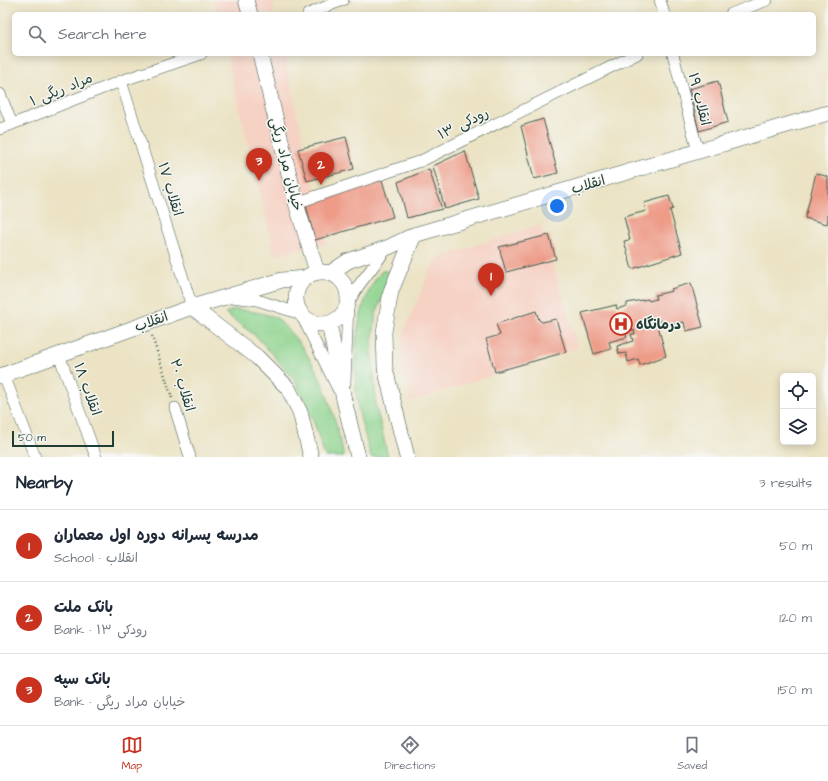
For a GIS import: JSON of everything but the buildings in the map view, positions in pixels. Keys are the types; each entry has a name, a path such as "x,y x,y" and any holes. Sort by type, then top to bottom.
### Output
{"street":[{"path":"246,0 249,12"},
{"path":"313,12 342,0"},
{"path":"660,0 663,12"},
{"path":"736,12 767,0"},
{"name":"مراد ریگی ۱","path":"0,129 121,81 195,56"},
{"name":"خیابان مراد ریگی","path":"260,56 296,203 318,274"},
{"name":"رودکی ۱۳","path":"296,203 421,160 633,56"},
{"name":"انقلاب ۱۹","path":"674,56 698,152"},
{"name":"انقلاب ۱۷","path":"121,81 192,307"},
{"path":"0,94 12,124"},
{"name":"انقلاب","path":"2,375 192,307 282,280 318,274 348,261 388,247 414,235 828,113"},
{"path":"407,457 385,368 384,332 392,291 414,235"},
{"path":"226,297 257,300 301,314 306,320 313,324 329,324 342,316 359,285 388,247"},
{"path":"318,274 337,277 346,288 348,295 344,400 297,307 296,299 298,287 318,274"},
{"path":"192,307 257,357 288,388 300,412 311,457"},
{"path":"329,324 344,400 358,457"},
{"name":"انقلاب ۱۸","path":"59,355 96,457"},
{"path":"2,375 35,457"},
{"name":"انقلاب ۲۰","path":"175,408 190,457"}],"path":[{"name":"انقلاب ۲۰","path":"148,322 175,408"}],"shaded area":[{"path":"213,0 272,0 275,12 216,12"},
{"path":"226,56 284,56 327,244 275,255"},
{"path":"541,224 578,348 409,402 409,391 401,366 403,333 435,259"}],"green space":[{"path":"382,271 387,271 390,274 390,277 376,314 372,343 376,406 388,457 371,457 359,412 355,377 355,358 360,319 365,300 372,284"},
{"path":"236,309 263,314 278,319 299,343 318,373 325,389 336,423 344,457 325,457 314,422 295,380 257,337 225,313"}],"place":[{"name":"بانک سپه","path":"259,181"},
{"name":"بانک ملت","path":"321,185"},
{"name":"مدرسه پسرانه دوره اول معماران","path":"491,296"},
{"name":"درمانگاه","path":"621,324"}]}
